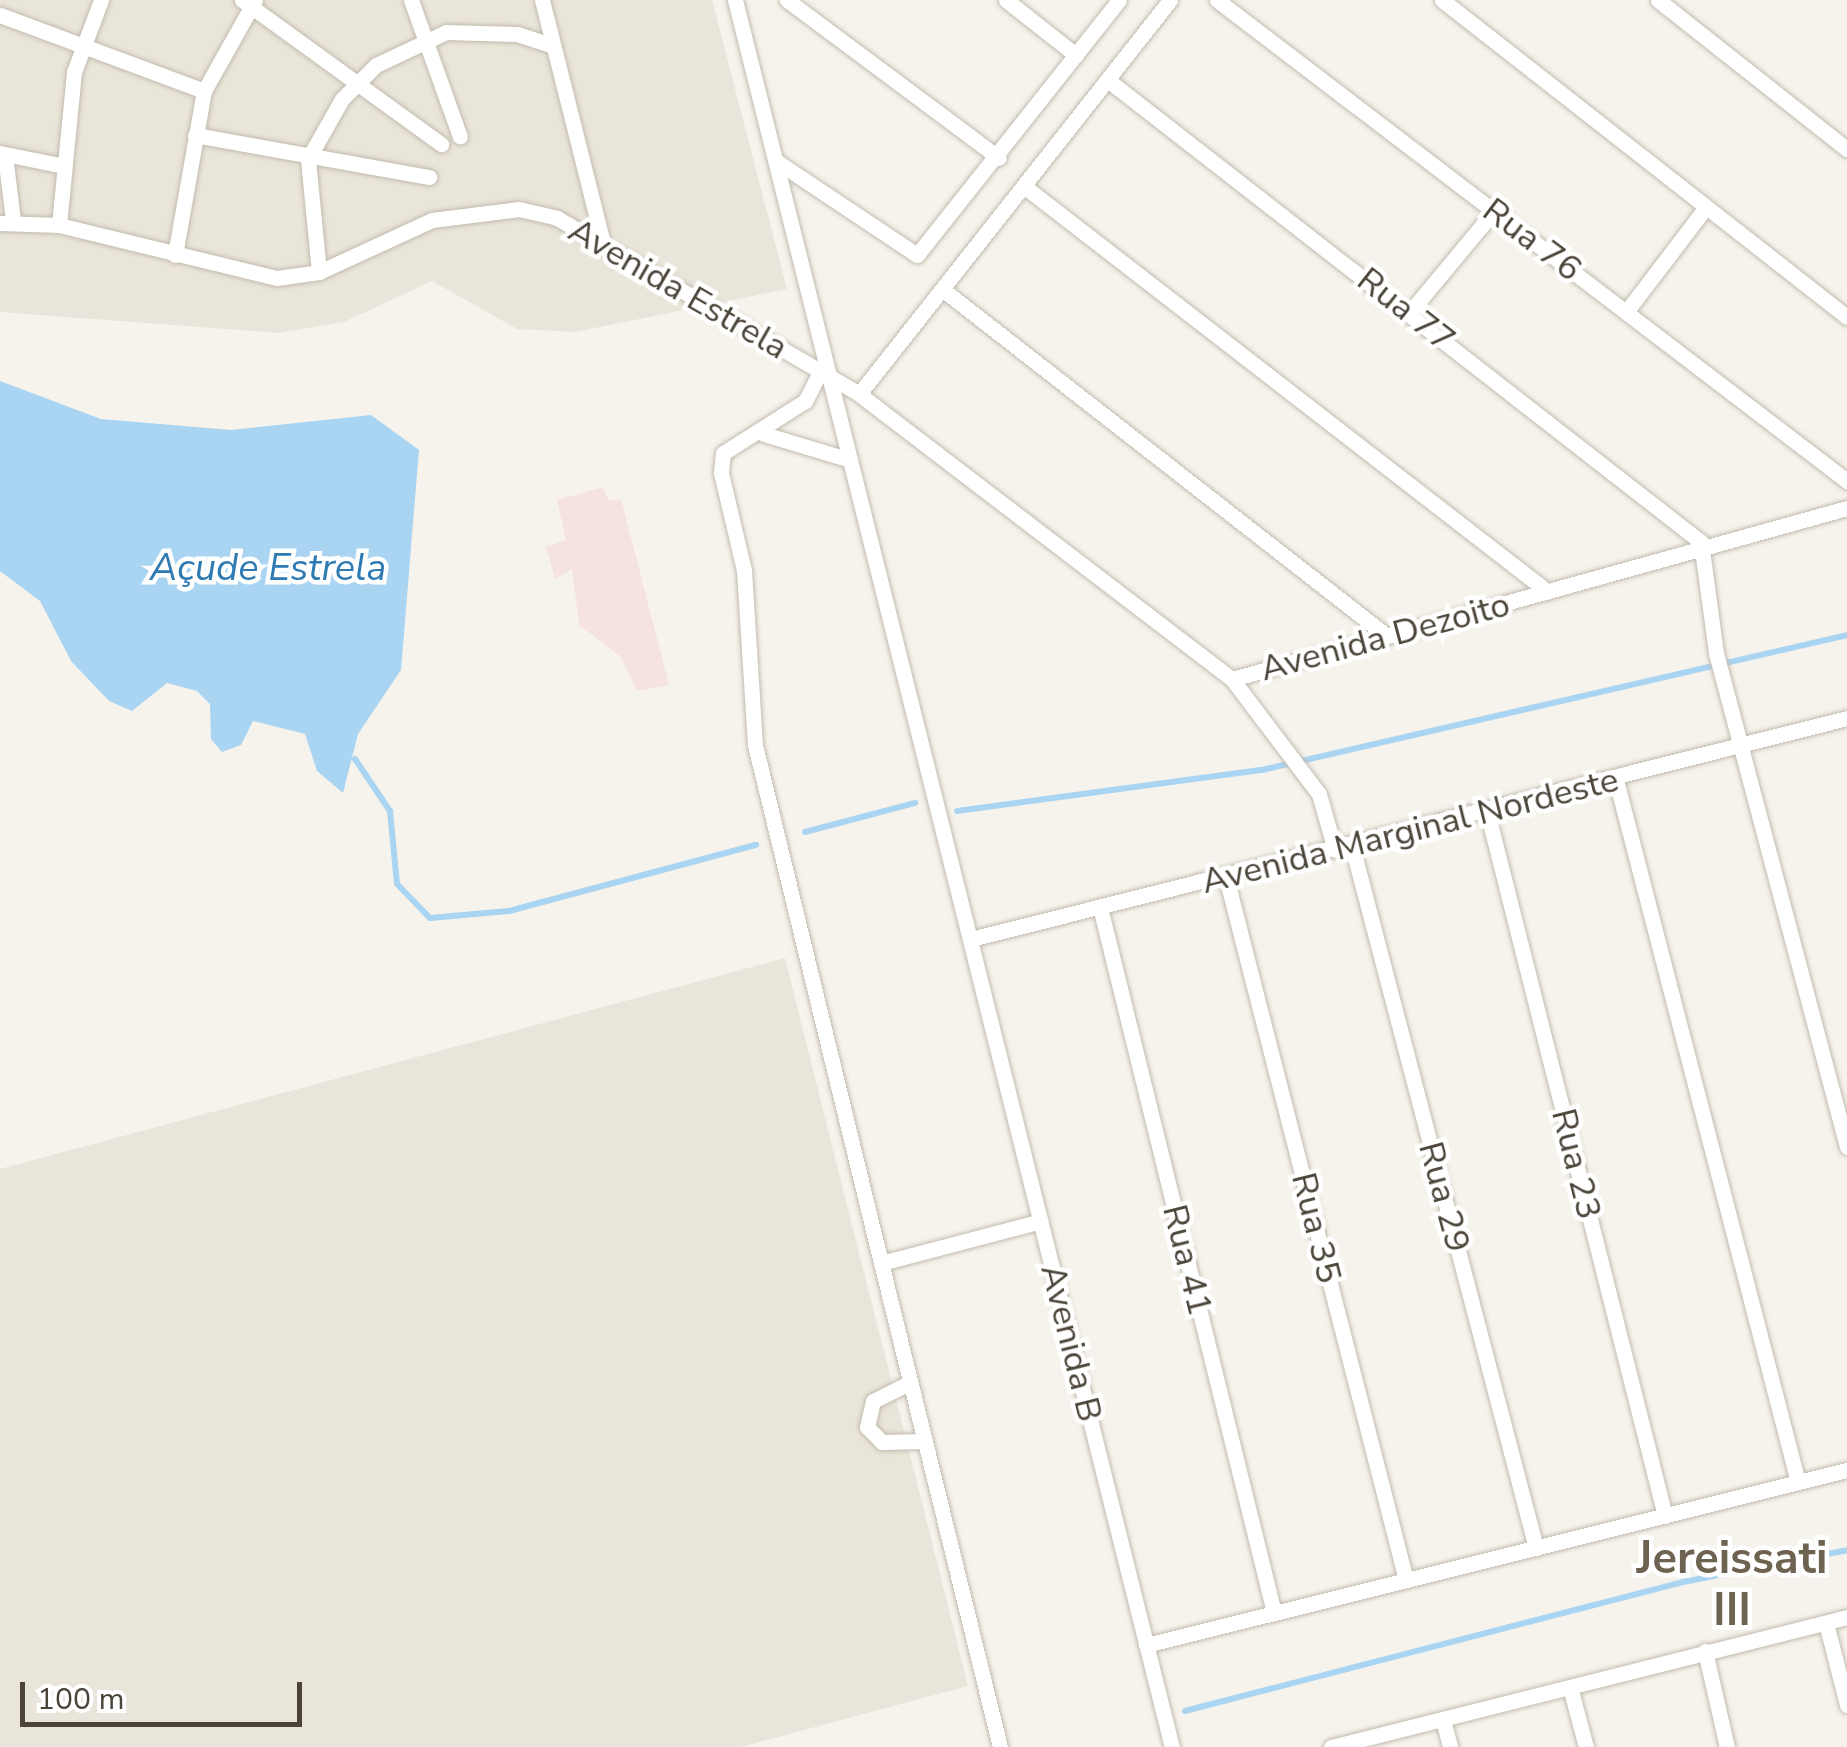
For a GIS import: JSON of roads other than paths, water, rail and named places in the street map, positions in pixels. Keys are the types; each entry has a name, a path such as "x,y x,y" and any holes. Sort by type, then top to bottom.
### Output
{"street":[{"path":"59,225 80,43 101,0"},
{"path":"411,0 460,138"},
{"path":"542,0 603,242"},
{"name":"Avenida B","path":"735,0 825,376 850,460 1172,1747"},
{"path":"788,0 998,158"},
{"path":"1006,0 1076,55"},
{"path":"776,161 884,238 921,253 1119,0"},
{"path":"859,394 1170,0"},
{"name":"Rua 76","path":"1217,0 1847,481"},
{"path":"1442,0 1847,316"},
{"path":"1658,0 1847,149"},
{"path":"175,255 204,91 248,2 355,85 441,144"},
{"path":"0,14 204,91"},
{"path":"319,272 308,159 355,85 424,36 517,34 553,46"},
{"name":"Rua 77","path":"1109,81 1701,542"},
{"path":"195,135 308,159 428,177"},
{"path":"6,222 2,154 64,166"},
{"path":"1024,187 1548,592"},
{"path":"1626,312 1706,206"},
{"name":"Avenida Estrela","path":"6,222 59,225 261,277 319,272 432,220 498,210 557,218 825,376"},
{"path":"1410,312 1494,211"},
{"path":"942,289 1388,636"},
{"path":"825,376 805,401 764,434 722,453 722,474 744,570 755,745 1000,1747"},
{"name":"Avenida Dezoito","path":"825,376 859,394 1232,680 1548,592 1701,542 1847,508"},
{"path":"764,434 850,460"},
{"path":"1701,542 1716,654 1847,1147"},
{"path":"1232,680 1319,794 1336,850"},
{"name":"Avenida Marginal Nordeste","path":"971,939 1744,750 1847,718"},
{"path":"1616,780 1798,1482"},
{"name":"Rua 23","path":"1487,811 1666,1516"},
{"name":"Rua 29","path":"1352,846 1536,1548"},
{"name":"Rua 35","path":"1226,877 1406,1580"},
{"name":"Rua 41","path":"1100,907 1274,1613"},
{"path":"881,1263 1041,1221"},
{"path":"908,1383 873,1401 867,1428 882,1442 923,1440"},
{"path":"1146,1645 1847,1470"},
{"path":"1330,1747 1847,1617"},
{"path":"1826,1623 1847,1705"},
{"path":"1705,1652 1727,1747"},
{"path":"1570,1687 1586,1747"},
{"path":"1443,1720 1450,1747"}],"water":[{"name":"Açude Estrela","path":"0,381 101,419 231,430 371,415 419,450 401,670 358,734 343,793 317,771 305,734 253,721 241,745 222,752 211,739 210,704 197,691 167,683 132,711 109,701 71,661 40,601 0,571"}],"waterway":[{"path":"957,811 1262,770 1847,635"},
{"path":"355,759 390,811 397,884 430,918 509,911 756,845"},
{"path":"805,832 915,803"},
{"path":"1185,1711 1683,1582 1847,1550"}],"district":[{"name":"Jereissati III","path":"1732,1585"}]}
